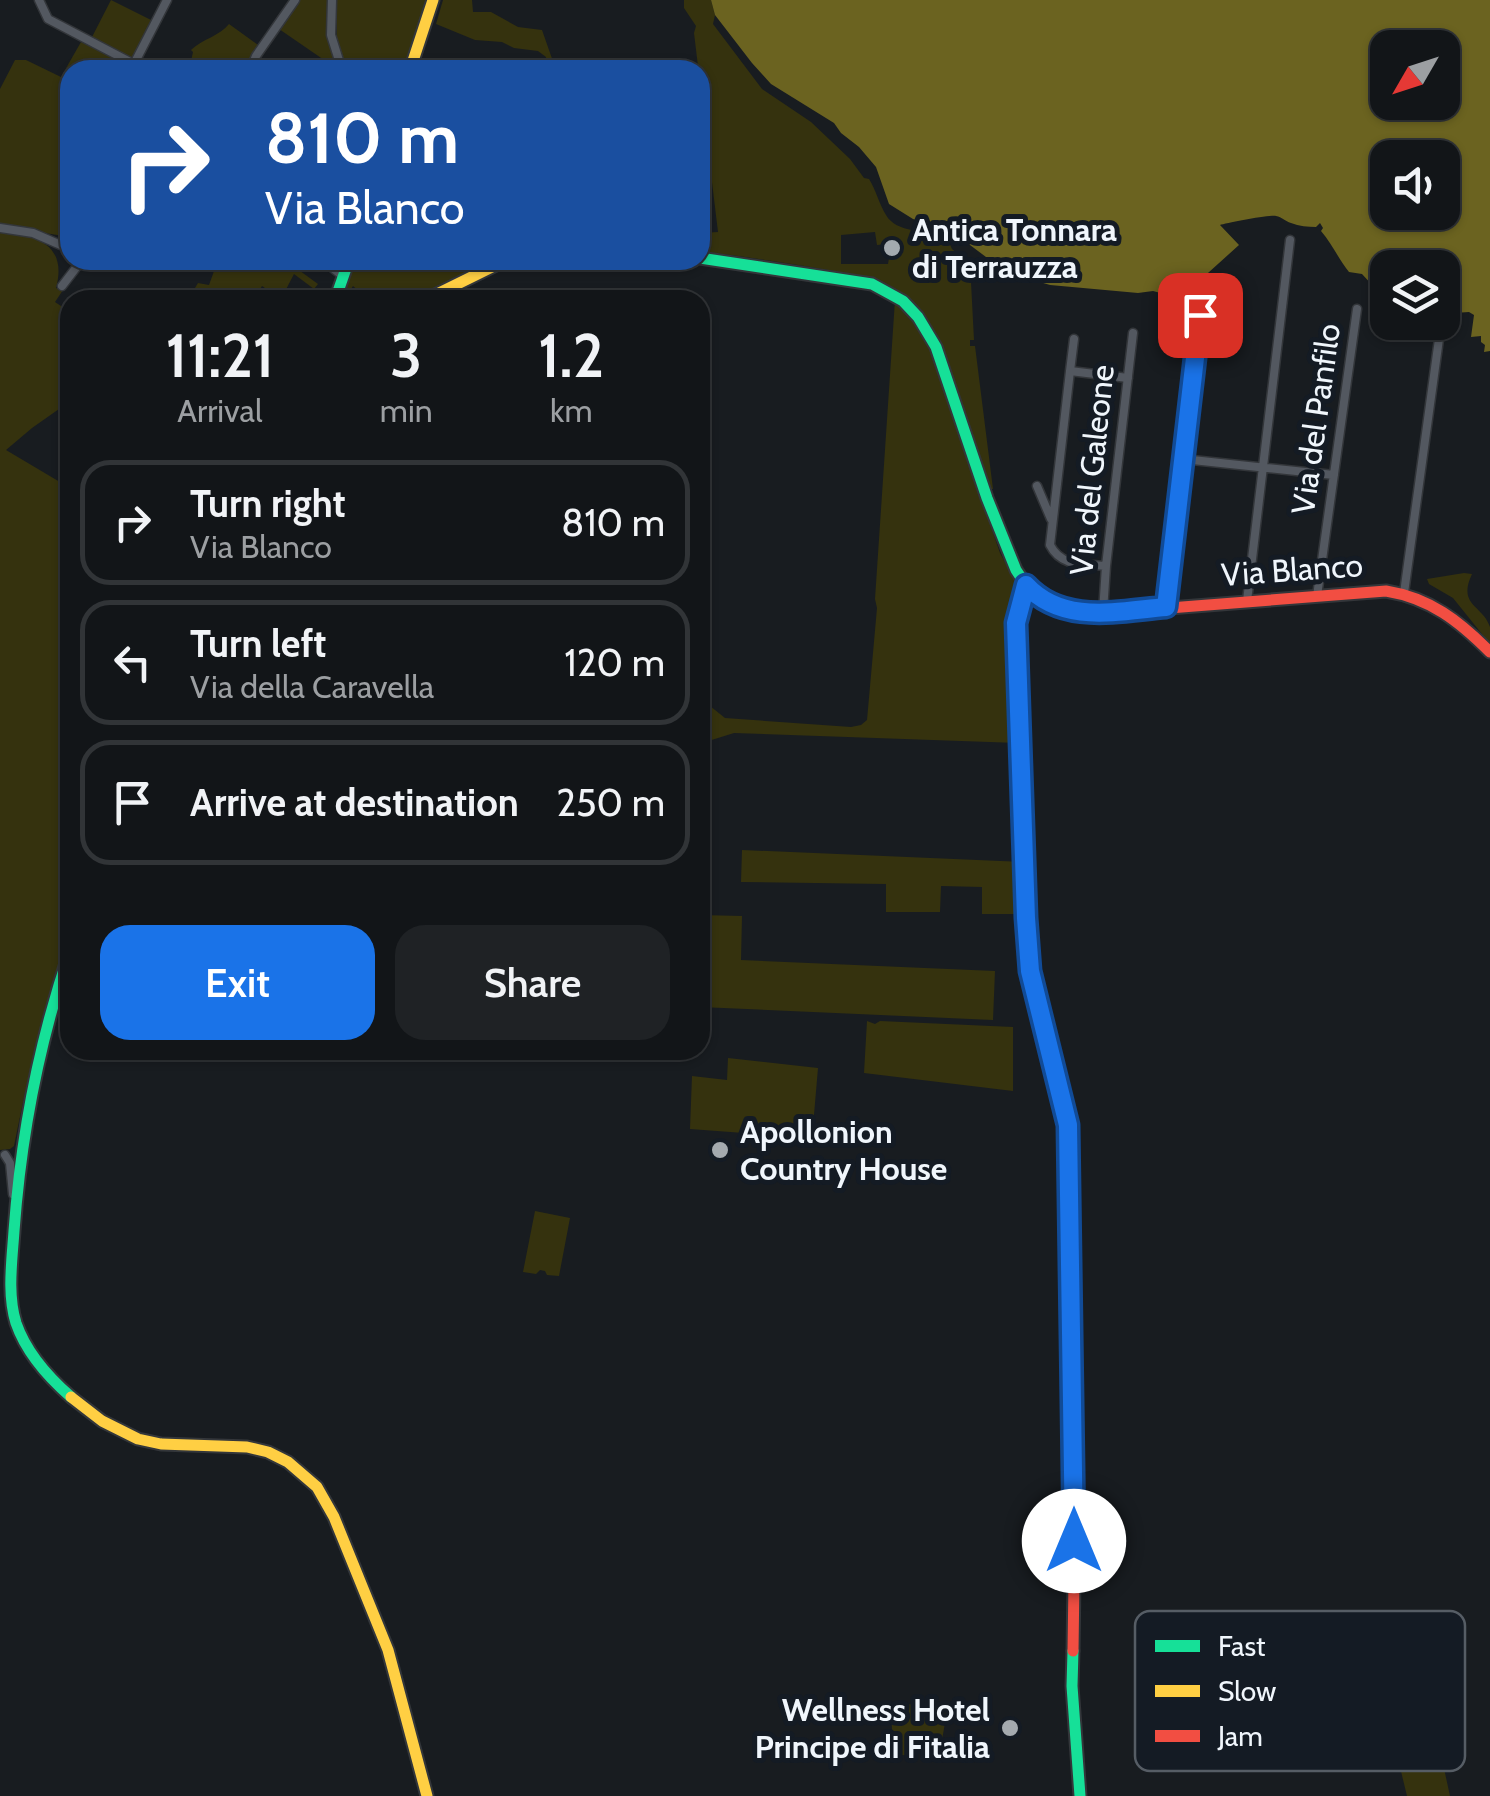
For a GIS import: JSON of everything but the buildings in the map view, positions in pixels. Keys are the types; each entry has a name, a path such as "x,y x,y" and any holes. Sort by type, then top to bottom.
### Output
{"street":[{"path":"39,0 48,20 126,60"},
{"path":"136,60 167,0"},
{"path":"254,60 296,0"},
{"path":"332,0 331,35 339,60"},
{"path":"413,60 433,0"},
{"path":"0,228 32,233 60,245"},
{"path":"1247,601 1290,240"},
{"path":"710,260 872,284 912,308 929,332 1006,548 1026,585 1016,623 1030,971 1068,1125 1072,1686 1080,1796"},
{"path":"62,286 74,270"},
{"path":"445,290 486,270"},
{"name":"Via del Panfilo","path":"1317,596 1357,309"},
{"path":"1166,607 1200,315"},
{"name":"Via del Galeone","path":"1104,612 1133,333"},
{"path":"1074,338 1050,545 1058,557 1069,562 1106,566"},
{"path":"1404,593 1439,340"},
{"path":"1070,370 1128,378"},
{"path":"1182,459 1334,475"},
{"path":"1037,486 1052,523"},
{"name":"Via Blanco","path":"1026,585 1040,598 1066,610 1090,614 1386,591 1404,593 1422,598 1453,616 1490,652"},
{"path":"60,980 50,1010 20,1154 10,1287 15,1319 26,1346 65,1392 120,1432 160,1444 234,1444 265,1450 292,1464 312,1481 335,1520 386,1646 427,1796"},
{"path":"3,1155 20,1154"},
{"path":"3,1155 10,1162 15,1216"}],"shaded area":[{"path":"111,0 151,20 132,58 92,37"},
{"path":"299,0 328,0 327,34 335,60 324,60 279,29"},
{"path":"336,0 427,0 407,60 344,60 337,41"},
{"path":"443,0 472,0 473,12 491,12 518,27 542,30 552,60 546,60 538,51 475,40 436,24"},
{"path":"684,0 711,0 713,24 762,89 811,122 850,159 869,179 891,221 912,230 945,234 952,249 967,262 974,340 970,340 970,346 975,346 993,489 938,340 923,315 903,294 863,276 710,252 710,232 718,232 710,166 710,60 697,60 696,26 684,8","holes":["875,232 877,245 888,244 890,248 896,247 897,256 889,258 888,264 841,264 841,235"]},
{"path":"711,0 1490,0 1490,351 1484,352 1481,336 1471,337 1474,315 1460,313 1460,250 1370,250 1370,283 1362,274 1349,272 1321,231 1320,223 1316,227 1304,226 1273,216 1220,225 1239,245 1208,273 1198,295 1183,299 1153,291 1050,285 1006,272 950,230 913,219 889,204 876,167 859,147 834,123 771,84 715,15"},
{"path":"229,24 258,45 250,60 191,60 191,50"},
{"path":"81,42 118,60 71,60"},
{"path":"15,60 26,60 60,77 60,235 0,226 0,89"},
{"path":"0,230 46,244 57,261 56,288 63,290 55,302 60,305 60,408 6,450 60,482 60,962 44,1013 14,1146 0,1150"},
{"path":"214,270 299,270 318,284 314,289 294,274 286,290 262,286 260,290 194,290 198,283 209,285"},
{"path":"351,270 472,270 431,290 357,290 353,286 344,290"},
{"path":"895,300 916,322 930,347 1000,553 1015,580 1018,743 734,733 710,740 710,706 725,718 851,727 867,720"},
{"path":"1472,574 1469,599 1487,620 1490,644 1453,598 1427,579"},
{"path":"742,850 1022,862 1023,914 982,914 982,887 941,886 940,912 886,912 886,884 741,882"},
{"path":"710,915 742,916 741,960 995,971 993,1020 710,1007"},
{"path":"867,1021 1013,1027 1013,1091 864,1073"},
{"path":"728,1058 818,1068 812,1138 690,1129 692,1076 727,1080"},
{"path":"535,1211 570,1218 559,1276 540,1270 536,1274 523,1272"},
{"path":"891,1704 948,1705 940,1752 893,1756"},
{"path":"1401,1771 1445,1771 1450,1796 1407,1796"}],"traffic: fast":[{"path":"710,260 872,284 903,301 936,347 987,498 1026,585 1041,598 1067,609 1090,614 1118,612"},
{"path":"338,290 346,270"},
{"path":"1026,585 1016,623 1025,919 1030,971 1064,1109"},
{"path":"60,984 27,1124 17,1195 11,1289 13,1312 26,1344 71,1397"},
{"path":"1073,1651 1080,1796"}],"traffic: slow":[{"path":"413,60 433,0"},
{"path":"445,290 486,270"},
{"path":"71,1397 102,1421 138,1439 268,1452 288,1462 317,1487 334,1517 388,1650 427,1796"}],"traffic: jam":[{"path":"1118,612 1386,591 1443,612 1490,652"},
{"path":"1064,1109 1068,1125 1073,1651"}],"place":[{"name":"Antica Tonnara di Terrauzza","path":"892,248"},
{"name":"Apollonion Country House","path":"720,1150"},
{"name":"Wellness Hotel Principe di Fitalia","path":"1010,1728"}],"route":[{"path":"1074,1541 1068,1125 1030,971 1016,623 1026,585 1040,598 1080,613 1166,607 1200,315"}]}
